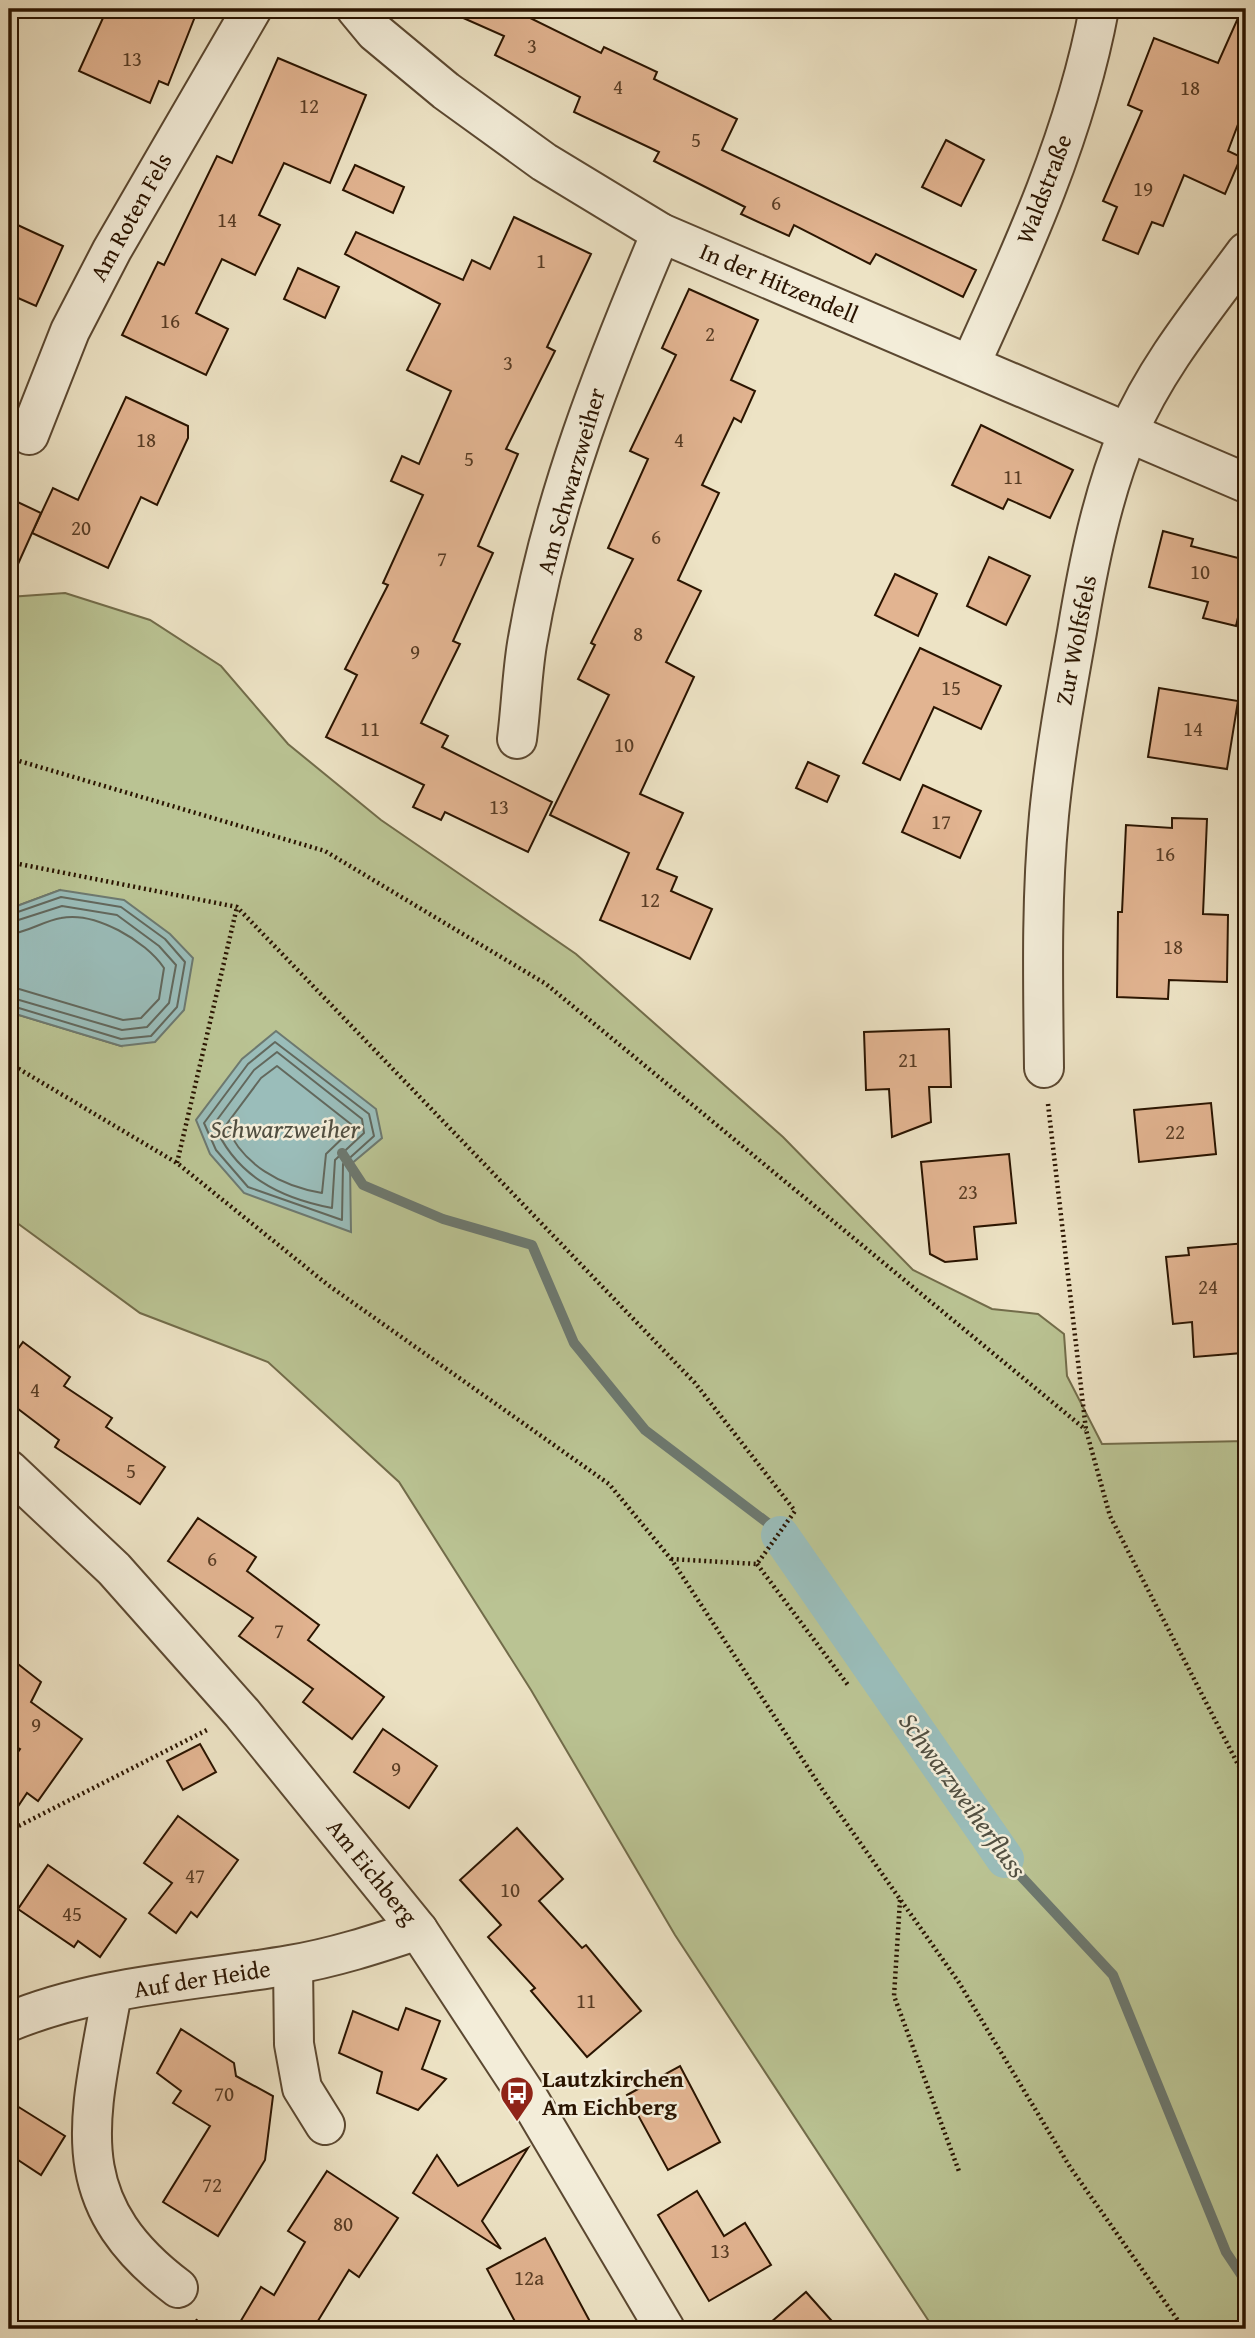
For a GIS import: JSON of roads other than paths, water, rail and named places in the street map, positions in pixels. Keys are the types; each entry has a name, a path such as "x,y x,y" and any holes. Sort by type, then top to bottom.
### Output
{"street":[{"name":"Am Roten Fels","path":"29,435 70,331 112,250 252,9"},
{"name":"In der Hitzendell","path":"356,9 375,32 446,91 544,162 661,233 971,363 1246,483"},
{"name":"Waldstraße","path":"971,363 1043,197 1074,110 1099,9"},
{"name":"Am Schwarzweiher","path":"517,739 527,643 565,493 610,354 661,233"},
{"name":"Zur Wolfsfels","path":"1044,1068 1042,934 1049,815 1084,592 1104,505 1128,433 1192,324 1246,252"},
{"name":"Am Eichberg","path":"9,1470 114,1569 242,1713 418,1930 530,2099 664,2329"},
{"name":"Auf der Heide","path":"9,2022 112,1993 293,1965 374,1945 418,1930"},
{"name":"Auf der Heide","path":"293,1965 294,2044 302,2088 325,2124"},
{"name":"Auf der Heide","path":"112,1993 93,2101 91,2160 104,2203 125,2239 153,2269 178,2288"}],"water":[{"path":"60,890 124,900 170,934 193,958 184,1010 155,1042 121,1046 9,1012 9,909"},
{"name":"Schwarzweiher","path":"276,1031 376,1109 382,1138 350,1165 351,1232 244,1193 210,1154 196,1120 242,1059"}],"waterway":[{"name":"Schwarzweiherfluss","path":"342,1153 363,1185 443,1219 532,1245 574,1343 645,1430 777,1530"},
{"name":"Schwarzweiherfluss","path":"780,1535 1005,1859"},
{"name":"Schwarzweiherfluss","path":"1005,1859 1113,1975 1226,2252 1246,2282"}],"place":[{"name":"Lautzkirchen Am Eichberg","path":"517,2123"}]}
